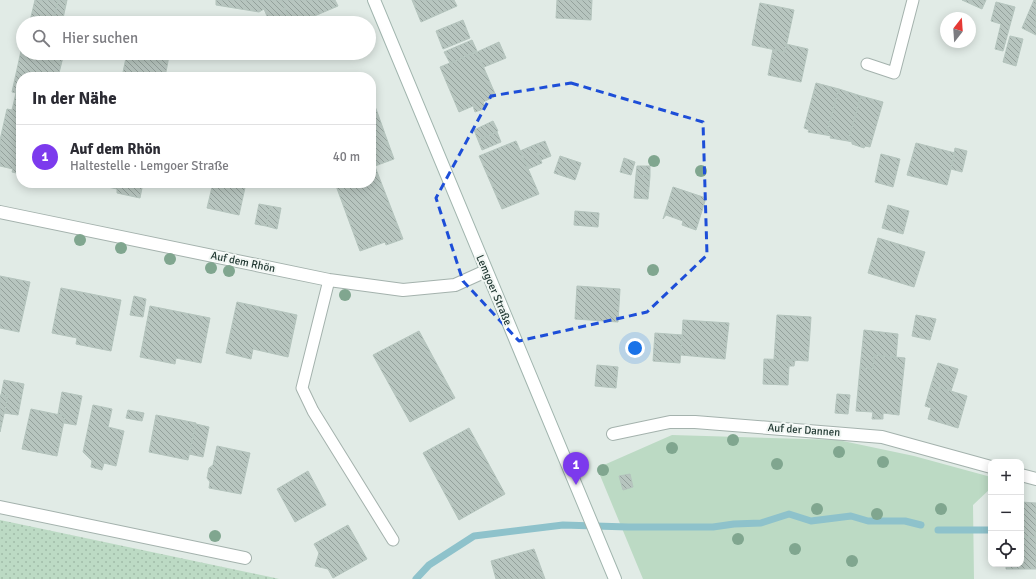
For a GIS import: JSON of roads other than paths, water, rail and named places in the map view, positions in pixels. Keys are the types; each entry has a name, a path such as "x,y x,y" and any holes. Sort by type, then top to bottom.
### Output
{"street":[{"name":"Lemgoer Straße","path":"374,0 615,579"},
{"name":"Auf dem Rhön","path":"0,212 329,280 403,290 455,285 486,271"},
{"name":"Auf der Dannen","path":"613,434 670,422 695,422 882,436 988,466"},
{"path":"1024,476 1036,479"},
{"path":"0,507 245,558"}],"lane":[{"path":"867,64 894,72 913,0"},
{"path":"329,280 302,388 313,411 393,540"}],"waterway":[{"path":"416,579 429,565 474,536 563,525 713,527 734,524 761,523 789,514 811,521 851,516 868,521 905,521 921,525"},
{"path":"938,530 988,530"}],"place":[{"name":"Auf dem Rhön","path":"576,485"}]}
